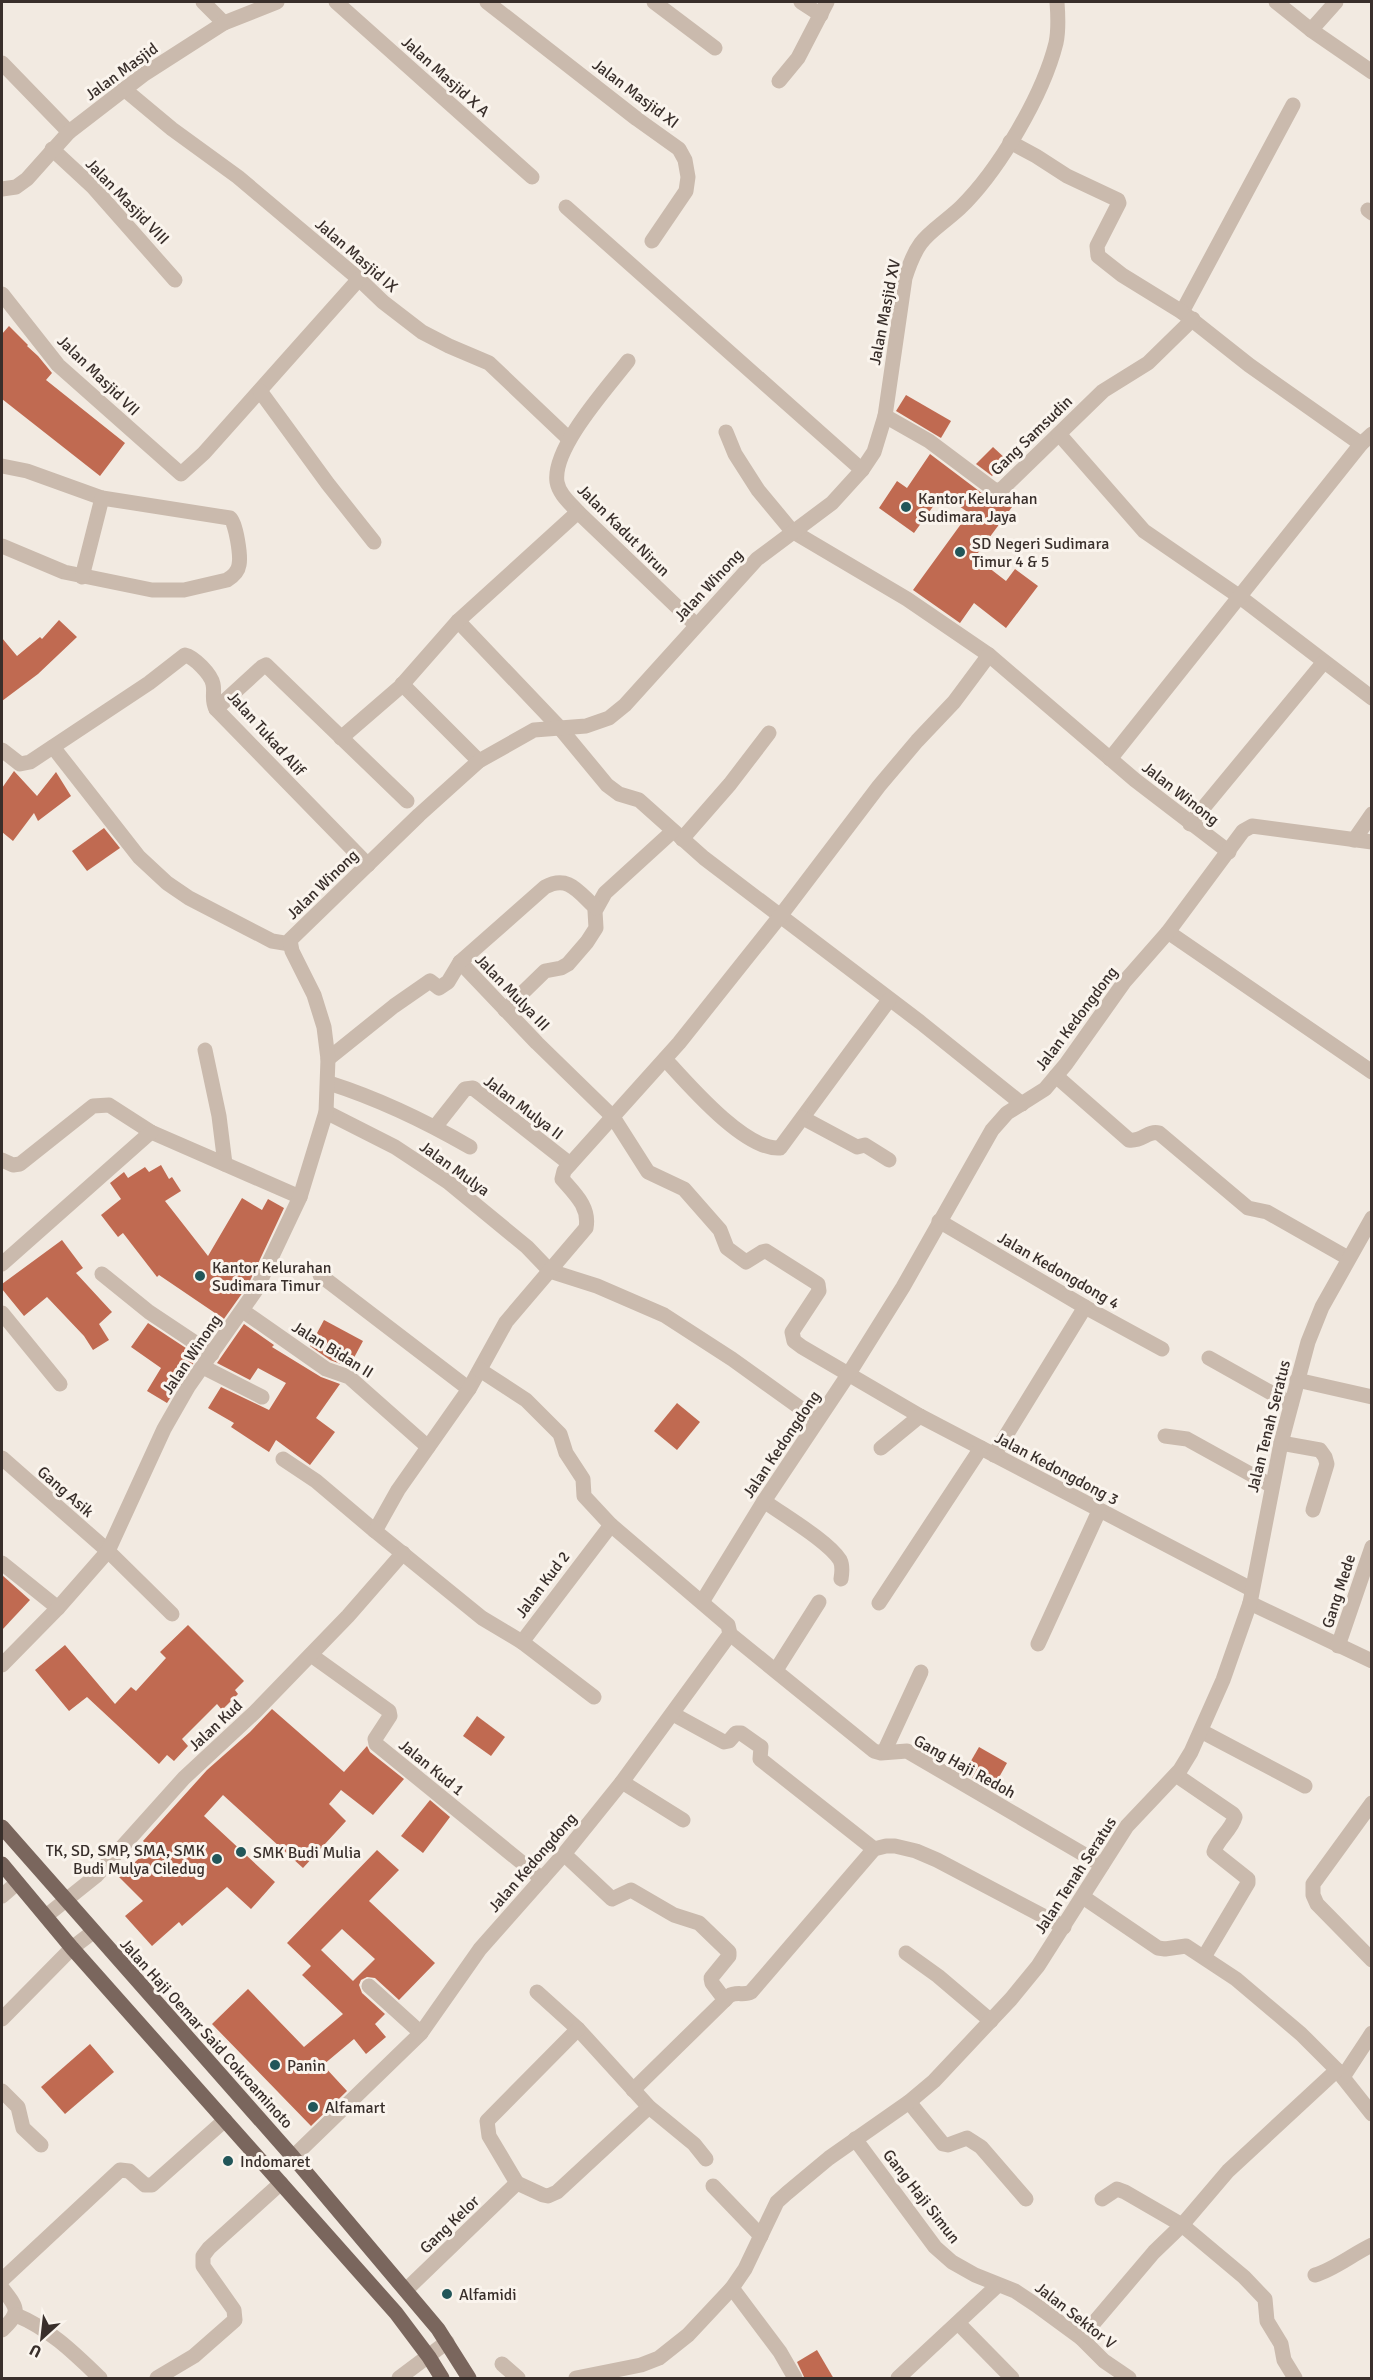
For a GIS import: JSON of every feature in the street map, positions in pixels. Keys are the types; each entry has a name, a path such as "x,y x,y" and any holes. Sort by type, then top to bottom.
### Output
{"main road":[{"name":"Jalan Haji Oemar Said Cokroaminoto","path":"2,1827 293,2157 406,2290 447,2342 469,2379"},
{"path":"2,1864 149,2036 396,2313 429,2357 442,2379"},
{"path":"149,2036 171,2018"}],"street":[{"path":"203,2 224,23"},
{"name":"Jalan Masjid","path":"2,189 16,187 27,179 69,132 124,88 224,23 277,2"},
{"name":"Jalan Masjid X A","path":"336,2 532,177"},
{"name":"Jalan Masjid XI","path":"487,2 637,120 679,149 687,168 686,191 652,241"},
{"path":"654,2 715,48"},
{"path":"779,81 798,58 824,8 801,2"},
{"name":"Jalan Masjid XV","path":"792,531 832,502 862,470 874,452 885,416 905,278 911,258 922,239 960,207 981,183 1010,142 1036,95 1047,69 1058,31 1057,2"},
{"path":"1276,2 1371,72"},
{"path":"1311,30 1336,2"},
{"path":"2,63 69,132"},
{"name":"Jalan Masjid IX","path":"124,88 172,129 238,177 359,279 384,303 422,332 489,363 569,439"},
{"name":"Gang Samsudin","path":"885,416 929,441 998,490 1003,489 1103,391 1142,368 1187,316 1293,105"},
{"path":"1010,142 1067,176 1118,200 1119,203 1097,246 1098,256 1122,275 1187,316 1249,365 1368,439 1110,759"},
{"name":"Jalan Masjid VIII","path":"52,150 93,187 175,280"},
{"path":"566,207 862,470"},
{"path":"359,279 260,391 374,542"},
{"name":"Jalan Masjid VII","path":"2,294 58,365 182,474 260,391"},
{"name":"Jalan Kadut Nirun","path":"628,361 569,439 560,460 557,481 561,492 578,512 696,625"},
{"name":"Jalan Winong","path":"726,432 735,454 758,489 792,531 907,599 989,655 1110,759 1190,824 1229,852"},
{"path":"1059,434 1144,531 1240,597 1371,698"},
{"path":"2,466 27,471 102,498 230,518 234,521 236,529 239,565 233,576 227,580 184,590 152,590 82,577 48,566 2,546"},
{"path":"82,577 102,498"},
{"path":"341,738 402,684 458,621 578,512"},
{"name":"Jalan Winong","path":"2,1665 58,1608 108,1551 150,1456 188,1387 243,1311 272,1258 300,1197 326,1112 329,1083 324,1027 314,995 290,944 293,937 419,815 479,761 534,730 586,726 609,718 625,705 757,559 792,531"},
{"path":"458,621 559,728 607,785 619,794 639,800 677,835 920,1022 1022,1104"},
{"path":"375,1531 398,1490 469,1389 506,1322 586,1228 588,1220 580,1199 562,1179 562,1175 665,1059 781,915 879,786 916,741 954,702 989,655"},
{"name":"Jalan Tukad Alif","path":"2,750 20,764 30,762 149,683 181,656 191,656 211,678 214,685 212,702 216,709 368,865"},
{"path":"1190,824 1323,663"},
{"path":"216,709 266,665 407,801"},
{"path":"402,684 479,761"},
{"path":"505,1010 545,971 561,968 568,963 596,928 596,908 615,882 677,835 730,784 769,733"},
{"path":"53,747 139,857 167,883 189,898 272,941 290,944"},
{"path":"1354,840 1371,814"},
{"name":"Jalan Kedongdong","path":"702,1602 764,1501 848,1376 903,1287 1000,1118 1045,1089 1125,981 1168,932 1243,831 1252,826 1371,842"},
{"path":"460,962 545,887 555,882 563,881 570,884 596,908"},
{"path":"1168,932 1371,1072"},
{"name":"Jalan Mulya III","path":"328,1059 394,1006 430,981 440,988 448,982 460,962 505,1010 614,1117 648,1172 684,1189 720,1230 725,1245 746,1262 766,1251 818,1284 819,1291 794,1328 792,1336 802,1347 848,1376"},
{"path":"665,1059 704,1102 743,1133 759,1142 780,1148 889,1000"},
{"path":"205,1050 219,1116 225,1164"},
{"path":"1056,1076 1129,1140 1138,1140 1152,1131 1160,1132 1248,1208 1267,1212 1348,1258"},
{"path":"329,1083 384,1103 435,1127 470,1147"},
{"name":"Jalan Mulya II","path":"435,1127 465,1089 473,1088 570,1164"},
{"path":"2,1160 13,1165 20,1164 93,1106 109,1105 151,1132 300,1197"},
{"name":"Jalan Mulya","path":"326,1112 395,1147 448,1182 520,1241 550,1272"},
{"path":"803,1118 857,1147 865,1145 889,1160"},
{"path":"2,1264 151,1132"},
{"name":"Jalan Tenah Seratus","path":"576,2379 622,2370 659,2358 688,2335 732,2288 745,2269 777,2202 855,2139 909,2102 934,2081 991,2021 1038,1966 1127,1826 1176,1775 1201,1731 1223,1680 1251,1596 1281,1443 1297,1380 1322,1306 1371,1218"},
{"name":"Jalan Kedongdong 4","path":"939,1221 1085,1307 1162,1349"},
{"path":"550,1272 597,1287 664,1315 732,1359 817,1420"},
{"path":"102,1274 149,1312 212,1354"},
{"path":"320,1275 469,1389"},
{"path":"879,1603 988,1452 1085,1307"},
{"name":"Jalan Bidan II","path":"243,1311 326,1369 349,1377 428,1447"},
{"path":"2,1313 60,1384"},
{"path":"1209,1358 1291,1404"},
{"path":"203,1367 262,1397"},
{"path":"480,1370 526,1400 561,1434 566,1453 584,1479 584,1496 611,1525 728,1625 730,1634"},
{"name":"Jalan Kedongdong 3","path":"848,1376 1099,1510 1338,1646 1371,1661"},
{"path":"1297,1380 1371,1397"},
{"path":"881,1448 920,1416"},
{"path":"1165,1436 1187,1439 1272,1486"},
{"path":"1281,1443 1320,1450 1325,1457 1327,1464 1313,1510"},
{"name":"Gang Asik","path":"2,1458 108,1551 172,1614"},
{"name":"Jalan Kud 2","path":"283,1459 316,1481 482,1618 522,1642 611,1525"},
{"path":"764,1501 826,1546 839,1560 842,1569 841,1579"},
{"path":"1038,1644 1099,1510"},
{"name":"Gang Mede","path":"1338,1646 1371,1547"},
{"name":"Jalan Kud","path":"46,1916 96,1876 184,1778 255,1712 311,1655 403,1552"},
{"path":"2,1563 58,1608"},
{"path":"776,1670 819,1602"},
{"name":"Jalan Kedongdong","path":"293,2157 421,2033 480,1949 564,1854 622,1782 730,1634"},
{"name":"Gang Haji Redoh","path":"730,1634 874,1750 909,1752 1102,1865"},
{"path":"522,1642 594,1697"},
{"name":"Jalan Kud 1","path":"311,1655 389,1711 390,1716 375,1739 376,1744 542,1878"},
{"path":"884,1752 921,1672"},
{"path":"673,1714 724,1742 729,1741 736,1733 741,1733 761,1748 762,1760 874,1849"},
{"path":"1201,1731 1305,1786"},
{"path":"1176,1775 1233,1814 1235,1817 1233,1822 1214,1852 1248,1879 1248,1883 1204,1957"},
{"path":"622,1782 682,1820"},
{"path":"1371,1803 1313,1884 1312,1889 1317,1904 1371,1960"},
{"path":"633,2090 725,2000 735,1993 751,1992 874,1849 895,1846 938,1860 1064,1927"},
{"path":"564,1854 612,1899 631,1890 674,1915 701,1924 729,1952 711,1978 712,1983 725,2000"},
{"path":"2,1896 17,1883"},
{"path":"1083,1897 1158,1948 1170,1949 1186,1946 1268,2005 1340,2073 1371,2114"},
{"path":"2,2019 72,1948 93,1932"},
{"path":"906,1953 938,1976 991,2021"},
{"path":"369,1986 421,2033"},
{"path":"537,1992 578,2029 649,2107 694,2144 706,2159"},
{"path":"578,2029 487,2121 489,2136 518,2183 543,2195 548,2196 557,2192 649,2107"},
{"path":"1081,2338 1228,2171 1340,2073 1371,2033"},
{"path":"2,2091 18,2108 23,2128 41,2145"},
{"path":"909,2102 943,2144 948,2145 967,2138 975,2141 1026,2199"},
{"path":"2,2280 120,2170 127,2170 145,2185 152,2185 225,2120"},
{"name":"Gang Haji Simun","path":"855,2139 935,2247 952,2262 998,2285"},
{"path":"165,2377 194,2356 235,2320 234,2310 203,2266 203,2256 281,2183"},
{"name":"Gang Kelor","path":"406,2290 518,2183"},
{"path":"713,2186 761,2236"},
{"path":"1102,2199 1117,2188 1182,2225 1244,2277 1265,2299 1267,2321 1281,2344 1284,2360 1295,2379"},
{"path":"1314,2275 1325,2272 1371,2245"},
{"path":"898,2379 998,2285"},
{"name":"Jalan Sektor V","path":"998,2285 1015,2291 1081,2338 1098,2356 1129,2379"},
{"path":"2,2288 15,2305 16,2315 2,2330"},
{"path":"732,2288 780,2352 795,2379"},
{"path":"16,2315 32,2322 58,2340 100,2379"},
{"path":"958,2324 1012,2379"},
{"path":"399,2379 447,2342"},
{"path":"502,2364 518,2379"}],"building":[{"path":"9,326 52,373 46,380 125,443 100,476 2,399 2,334"},
{"path":"906,395 951,421 941,438 896,411"},
{"path":"993,447 1007,460 992,476 976,464"},
{"path":"930,454 987,497 1002,501 1012,507 975,557 1006,581 1015,569 1038,586 1006,628 974,603 960,623 913,590 969,513 942,494 914,533 879,508 897,481 907,488"},
{"path":"59,620 77,637 38,674 2,701 2,638 17,656 40,637 42,639"},
{"path":"14,771 37,796 56,772 71,796 38,821 34,813 13,841 2,832 2,788"},
{"path":"104,828 120,848 87,871 72,851"},
{"path":"161,1165 169,1179 172,1177 181,1191 165,1201 208,1256 242,1198 262,1210 268,1199 284,1208 248,1285 209,1340 200,1334 215,1313 159,1275 157,1277 123,1233 118,1237 101,1215 121,1199 110,1183 124,1172 128,1178 145,1167 149,1172"},
{"path":"62,1240 83,1268 76,1273 112,1312 99,1324 109,1340 93,1350 84,1336 47,1297 24,1316 2,1289 2,1284"},
{"path":"324,1320 363,1341 349,1367 330,1360 310,1346"},
{"path":"148,1323 198,1356 167,1403 147,1391 161,1368 131,1347"},
{"path":"244,1324 274,1345 272,1347 321,1377 340,1384 316,1418 335,1432 310,1465 276,1440 269,1452 231,1427 234,1423 208,1408 221,1387 269,1410 286,1383 258,1368 250,1380 217,1363"},
{"path":"677,1403 700,1422 677,1450 654,1431"},
{"path":"2,1575 30,1600 2,1630"},
{"path":"188,1625 244,1681 235,1690 238,1694 222,1710 217,1704 182,1739 188,1746 174,1761 167,1755 159,1764 87,1697 69,1711 35,1670 65,1645 115,1704 131,1687 136,1691 166,1658 160,1652"},
{"path":"272,1709 344,1772 367,1746 370,1752 404,1779 373,1815 341,1790 329,1804 346,1821 303,1868 223,1795 204,1816 275,1882 251,1909 227,1887 182,1926 179,1922 152,1946 125,1916 143,1901 119,1877 150,1848 143,1841 207,1770"},
{"path":"477,1716 505,1737 491,1756 463,1736"},
{"path":"979,1747 1007,1763 992,1790 964,1773"},
{"path":"430,1800 450,1817 423,1853 401,1836"},
{"path":"377,1850 399,1870 369,1901 435,1963 399,2000 375,1978 367,1977 361,1980 359,1985 362,1993 385,2014 375,2024 386,2037 366,2054 354,2039 323,2065 347,2091 311,2126 212,2024 248,1989 304,2047 343,2014 302,1975 311,1966 287,1943","holes":["342,1929 375,1959 353,1981 321,1950"]},
{"path":"90,2044 114,2072 65,2114 41,2087"},
{"path":"817,2350 834,2379 805,2379 797,2362"}],"place":[{"name":"Kantor Kelurahan Sudimara Jaya","path":"906,507"},
{"name":"SD Negeri Sudimara Timur 4 & 5","path":"960,552"},
{"name":"Kantor Kelurahan Sudimara Timur","path":"200,1276"},
{"name":"SMK Budi Mulia","path":"241,1852"},
{"name":"TK, SD, SMP, SMA, SMK Budi Mulya Ciledug","path":"217,1859"},
{"name":"Panin","path":"275,2065"},
{"name":"Alfamart","path":"313,2107"},
{"name":"Indomaret","path":"228,2161"},
{"name":"Alfamidi","path":"447,2294"}]}
